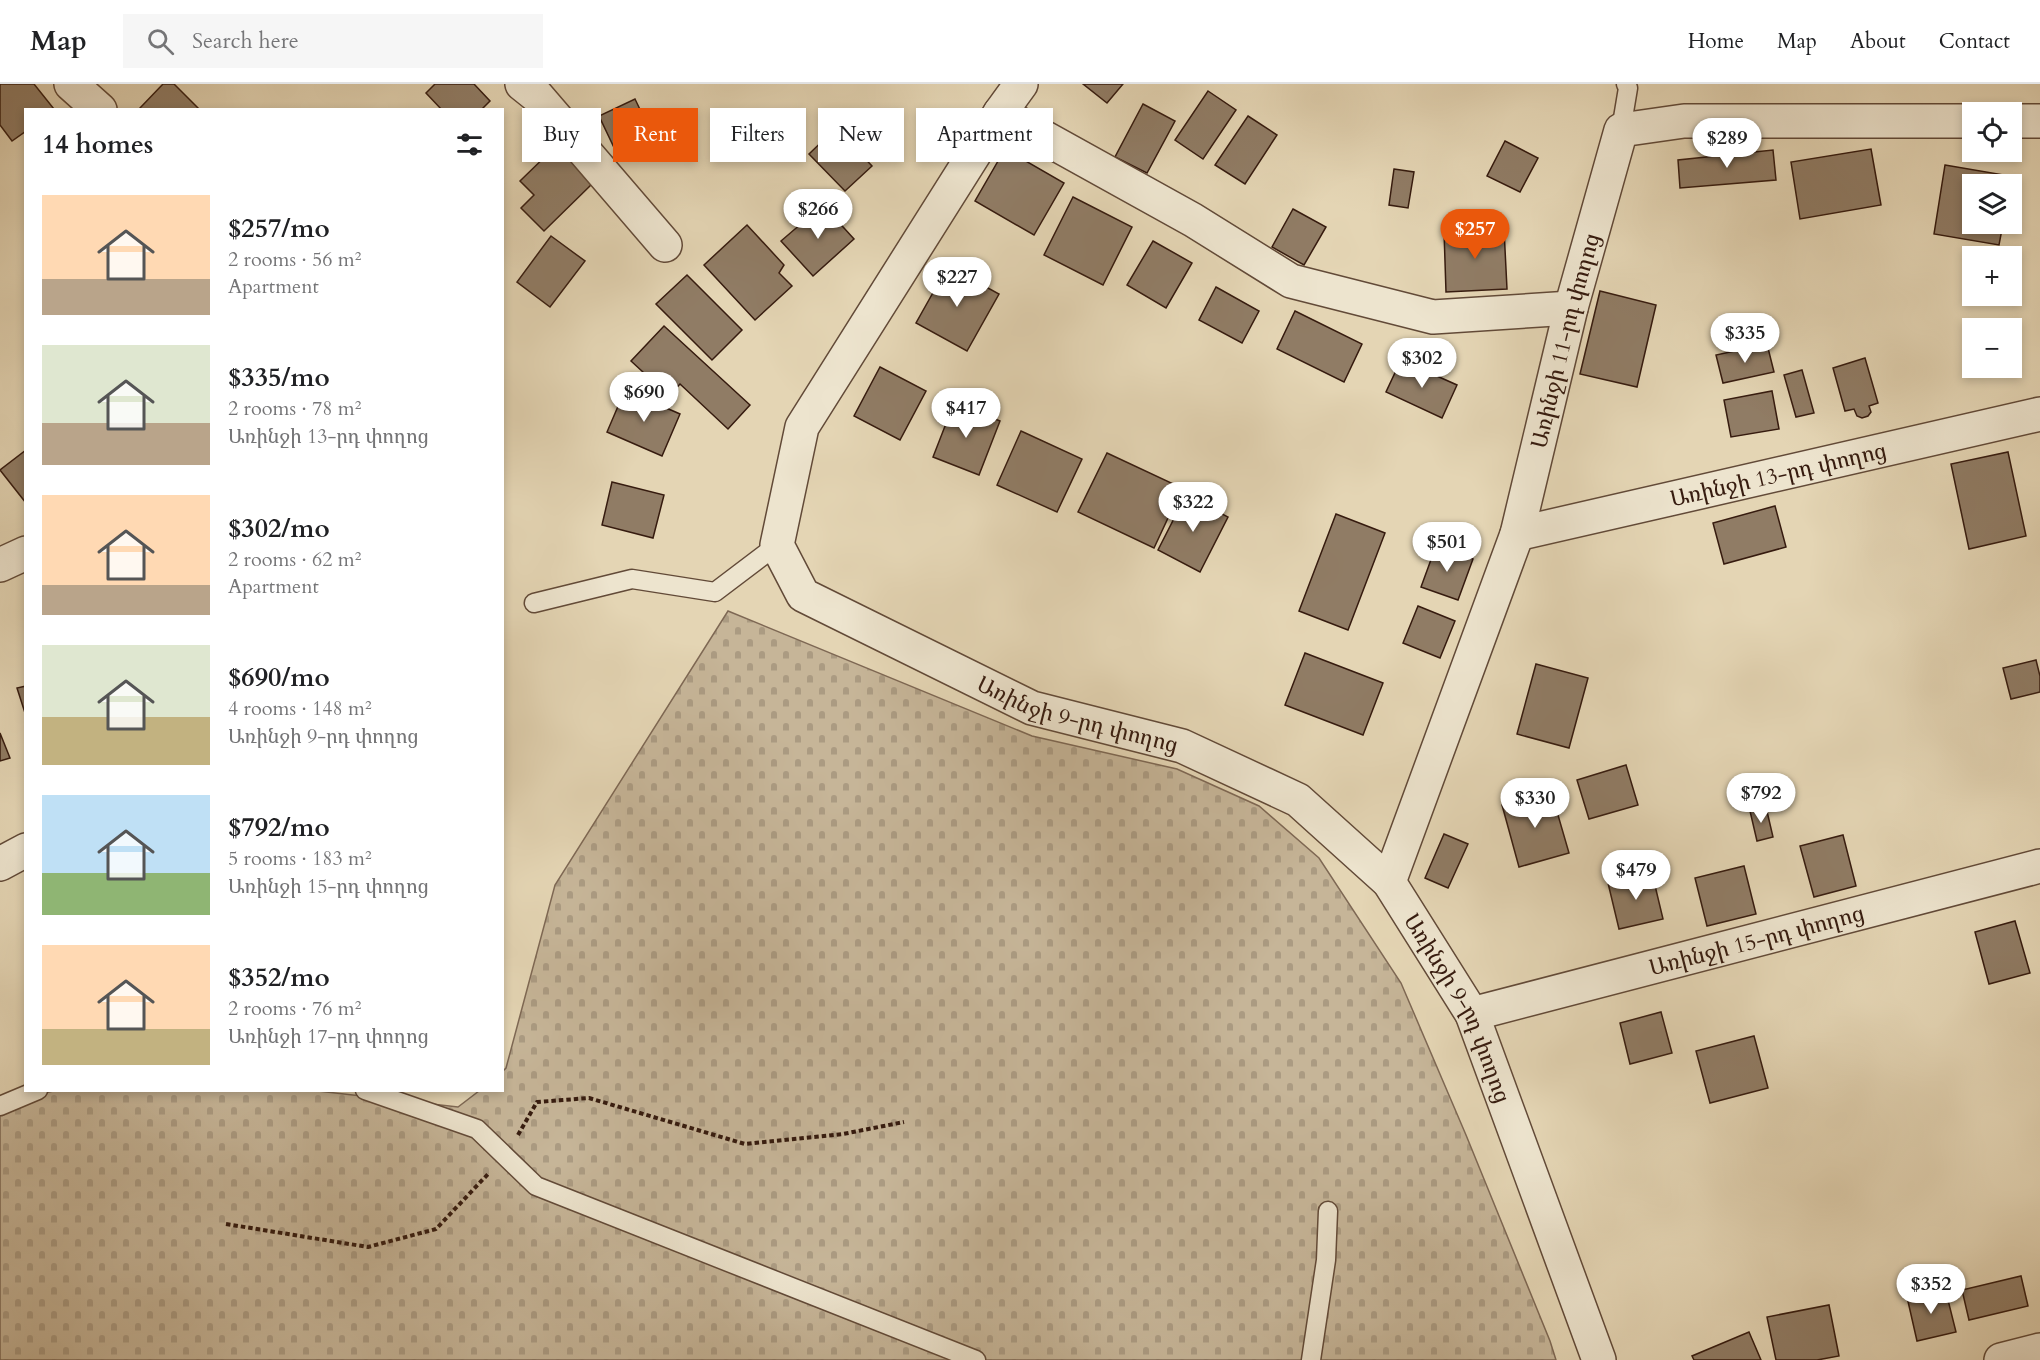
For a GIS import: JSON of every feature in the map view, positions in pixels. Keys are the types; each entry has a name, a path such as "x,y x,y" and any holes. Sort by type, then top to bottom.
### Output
{"street":[{"path":"71,84 98,108"},
{"path":"522,84 537,96 665,245"},
{"path":"1004,108 1022,84"},
{"path":"1621,130 1684,121 1962,121"},
{"path":"2022,121 2040,121"},
{"name":"Առինջի 11-րդ փողոց","path":"1389,882 1517,534 1571,308 1621,130"},
{"path":"1053,142 1193,220 1291,281 1432,317 1571,308"},
{"path":"777,545 802,427 969,162"},
{"name":"Առինջի 13-րդ փողոց","path":"1517,534 2040,414"},
{"name":"Առինջի 9-րդ փողոց","path":"777,545 803,595 1032,708 1182,746 1298,800 1389,882 1472,1014 1599,1360"},
{"path":"0,565 24,554"},
{"path":"0,864 24,851"},
{"name":"Առինջի 15-րդ փողոց","path":"1472,1014 2040,866"},
{"path":"2001,1360 2040,1350"}],"lane":[{"path":"1621,130 1628,88 1626,84"},
{"path":"534,603 632,579 715,592 777,545"},
{"path":"0,1106 33,1092"},
{"path":"370,1092 477,1129 536,1186 976,1360"},
{"path":"1311,1360 1326,1260 1328,1211"}],"green space":[{"path":"728,611 1032,736 1177,769 1259,806 1319,858 1401,983 1466,1135 1556,1360 0,1360 0,1103 49,1092 327,1092 458,1107 478,1092 504,1092 504,1070 555,885"}],"building":[{"path":"0,84 34,84 53,108 24,108 24,132 12,141 0,125"},
{"path":"163,84 174,84 198,108 140,108"},
{"path":"435,84 474,84 490,101 483,108 440,108 426,93"},
{"path":"1083,84 1123,84 1107,103"},
{"path":"1208,91 1236,110 1203,159 1175,140"},
{"path":"635,99 639,108 616,108"},
{"path":"1143,104 1175,121 1147,173 1115,157"},
{"path":"613,109 613,145 601,120 601,115"},
{"path":"1248,116 1277,135 1245,184 1215,165"},
{"path":"1505,141 1538,158 1520,192 1487,176"},
{"path":"818,145 818,162 868,162 872,166 845,191 809,154"},
{"path":"1871,149 1881,205 1800,219 1791,162"},
{"path":"1773,150 1776,180 1680,188 1678,160"},
{"path":"540,162 572,162 593,183 544,231 521,208 534,195 520,181"},
{"path":"998,162 1028,162 1064,183 1034,235 975,201"},
{"path":"1945,165 1998,174 1962,174 1962,234 2001,234 1999,245 1934,234"},
{"path":"1394,169 1414,172 1408,208 1389,205"},
{"path":"1073,197 1132,227 1103,285 1044,255"},
{"path":"823,205 854,239 813,276 781,241"},
{"path":"1293,209 1326,227 1304,265 1272,247"},
{"path":"747,225 784,265 779,273 792,286 755,320 704,265"},
{"path":"1504,229 1507,289 1446,292 1444,231"},
{"path":"551,236 585,261 550,307 517,282"},
{"path":"1153,241 1192,263 1166,308 1127,285"},
{"path":"948,266 999,294 967,351 916,323"},
{"path":"687,275 742,330 712,360 656,304"},
{"path":"1216,287 1259,311 1242,343 1199,320"},
{"path":"1600,291 1656,305 1637,387 1580,374"},
{"path":"1295,311 1362,344 1344,382 1277,349"},
{"path":"664,326 750,405 728,429 680,384 669,396 631,361"},
{"path":"1767,344 1774,372 1723,383 1716,355"},
{"path":"1865,358 1878,403 1869,406 1871,412 1862,418 1857,416 1854,409 1845,411 1833,368"},
{"path":"1401,360 1457,385 1442,418 1386,392"},
{"path":"880,367 926,391 900,440 854,416"},
{"path":"1802,370 1814,413 1796,417 1784,375"},
{"path":"625,390 680,414 662,456 607,432"},
{"path":"1772,391 1779,429 1731,437 1724,400"},
{"path":"954,403 1000,421 979,475 933,457"},
{"path":"1021,431 1082,459 1057,512 997,485"},
{"path":"24,452 24,500 0,470"},
{"path":"2008,452 2026,536 1969,549 1951,464"},
{"path":"1107,453 1182,488 1154,548 1078,512"},
{"path":"612,482 664,495 653,538 602,525"},
{"path":"1186,495 1228,517 1200,572 1158,550"},
{"path":"1775,506 1786,547 1724,564 1713,523"},
{"path":"1336,514 1385,533 1348,630 1299,611"},
{"path":"1436,546 1473,559 1458,600 1421,587"},
{"path":"1418,606 1455,621 1440,658 1403,643"},
{"path":"1305,653 1383,683 1363,735 1285,705"},
{"path":"2036,660 2040,676 2040,692 2011,699 2003,668"},
{"path":"1536,664 1588,678 1569,748 1517,734"},
{"path":"24,686 24,710 17,688"},
{"path":"0,733 10,758 0,761"},
{"path":"1626,765 1638,805 1589,819 1577,780"},
{"path":"1551,791 1569,853 1519,867 1502,805"},
{"path":"1766,807 1773,837 1757,841 1750,811"},
{"path":"1444,834 1468,844 1448,888 1425,878"},
{"path":"1843,835 1856,886 1814,897 1800,846"},
{"path":"1744,866 1756,914 1707,926 1695,878"},
{"path":"1652,873 1663,919 1619,929 1608,883"},
{"path":"2015,921 2030,973 1989,984 1975,932"},
{"path":"1661,1012 1672,1053 1630,1064 1620,1023"},
{"path":"1754,1036 1768,1088 1710,1103 1696,1051"},
{"path":"2021,1276 2028,1306 1969,1320 1962,1290"},
{"path":"1945,1288 1956,1332 1917,1341 1907,1297"},
{"path":"1829,1305 1839,1356 1817,1360 1776,1360 1767,1317"},
{"path":"1749,1332 1761,1360 1694,1360 1692,1356"}]}
